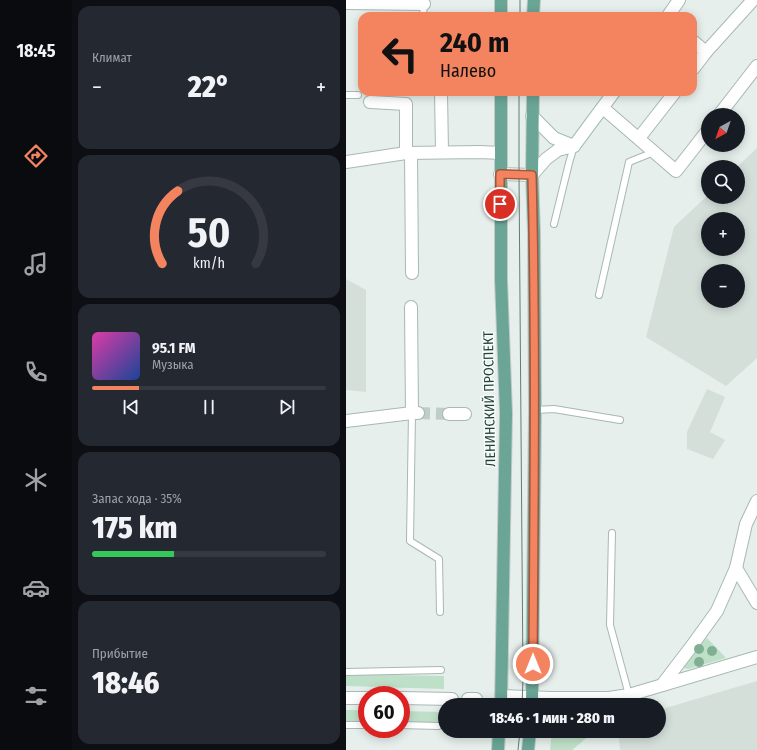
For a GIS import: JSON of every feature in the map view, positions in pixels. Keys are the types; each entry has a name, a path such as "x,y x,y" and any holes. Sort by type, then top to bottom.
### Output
{"main road":[{"path":"501,0 501,12"},
{"path":"534,0 534,12"},
{"name":"ЛЕНИНСКИЙ ПРОСПЕКТ","path":"501,96 501,279 506,413 501,698"},
{"path":"532,698 534,410 533,96"},
{"path":"498,750 499,738"},
{"path":"528,750 529,738"}],"street":[{"path":"671,12 679,0"},
{"path":"697,64 753,0"},
{"path":"346,3 424,2"},
{"path":"697,44 706,52"},
{"path":"724,108 757,66"},
{"path":"441,96 442,152"},
{"path":"500,174 532,175 546,159 558,150 574,146 611,96"},
{"path":"639,138 672,96"},
{"path":"370,102 406,104 409,153 412,273"},
{"path":"603,108 676,171 701,139"},
{"path":"532,116 554,138 574,146"},
{"path":"346,162 409,153 501,152"},
{"path":"346,421 415,413 411,307"},
{"path":"449,414 465,414"},
{"path":"662,685 716,611 736,568 746,524 757,501"},
{"path":"736,568 757,603"},
{"path":"610,698 662,685 757,657"},
{"path":"346,698 358,698"},
{"path":"410,698 438,699"}],"lane":[{"path":"423,12 424,2"},
{"path":"346,95 358,95"},
{"path":"554,224 568,163 574,146"},
{"path":"599,295 629,162 654,152"},
{"path":"534,410 554,409 620,420"},
{"path":"415,413 410,541 439,559 440,612"},
{"path":"612,533 610,625 629,694"},
{"path":"346,672 441,670"},
{"path":"346,725 358,725"},
{"path":"410,725 438,726"}],"shaded area":[{"path":"757,148 757,358 726,386 646,337 674,227 701,202 701,204 745,204 744,160"},
{"path":"346,279 366,290 366,392 346,390"},
{"path":"707,389 725,397 710,432 725,440 713,459 687,449 687,432"},
{"path":"757,681 757,750 620,750 619,738 666,738 666,708"}],"green space":[{"path":"707,638 726,658 688,669 684,668 682,666 683,660"},
{"path":"346,674 444,676 444,689 410,688 410,686 346,686"},
{"path":"346,710 358,710 358,721 346,721"},
{"path":"410,711 438,712 438,723 410,722"},
{"path":"551,738 587,738 572,750 550,750"}],"tunnel":[{"path":"418,413 449,414"}],"tram line":[{"path":"520,0 520,12"},
{"path":"519,96 522,698"},
{"path":"518,750 519,738"}],"route":[{"path":"500,204 500,174 532,175 534,233 533,664"}]}
